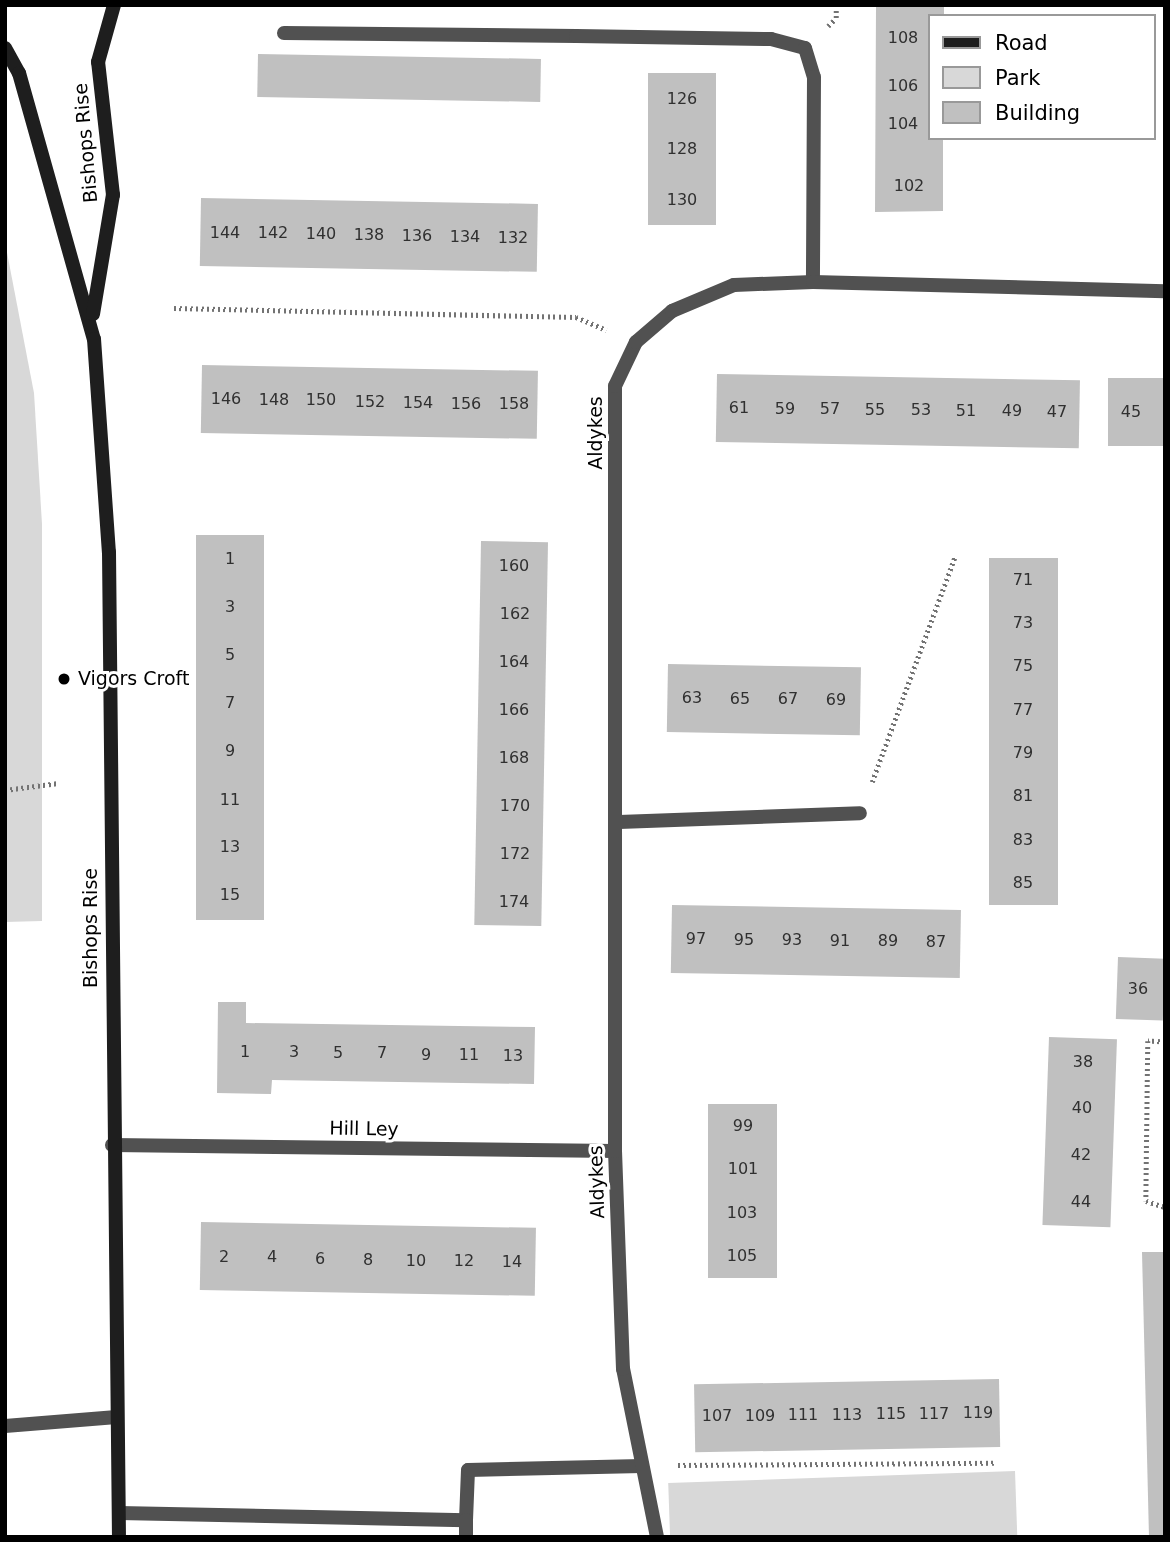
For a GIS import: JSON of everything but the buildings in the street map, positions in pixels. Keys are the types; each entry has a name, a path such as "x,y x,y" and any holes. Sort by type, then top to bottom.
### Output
{"street":[{"name":"Bishops Rise","path":"92,320 113,195 98,62 114,5"},
{"path":"284,33 771,39 805,48 814,77 813,282"},
{"name":"Bishops Rise","path":"5,48 19,73 92,320 109,552 112,1145 119,1537"},
{"name":"Aldykes","path":"657,1537 623,1369 615,1151 619,822 615,386 636,342 672,311 734,285 813,282 1165,291"},
{"path":"619,822 860,813"},
{"name":"Hill Ley","path":"112,1145 615,1151"},
{"path":"5,1426 117,1417"},
{"path":"466,1537 468,1470 642,1466"},
{"path":"119,1513 466,1520"}],"path":[{"path":"174,308 576,317 636,342"},
{"path":"860,813 955,557"},
{"path":"5,790 59,783"},
{"path":"1165,1042 1148,1041 1146,1201 1165,1207"},
{"path":"642,1466 995,1463"}],"green space":[{"path":"5,242 34,393 42,524 42,921 5,922"},
{"path":"1015,1471 1017,1537 670,1537 668,1483"}],"place":[{"name":"Vigors Croft","path":"64,679"}]}
